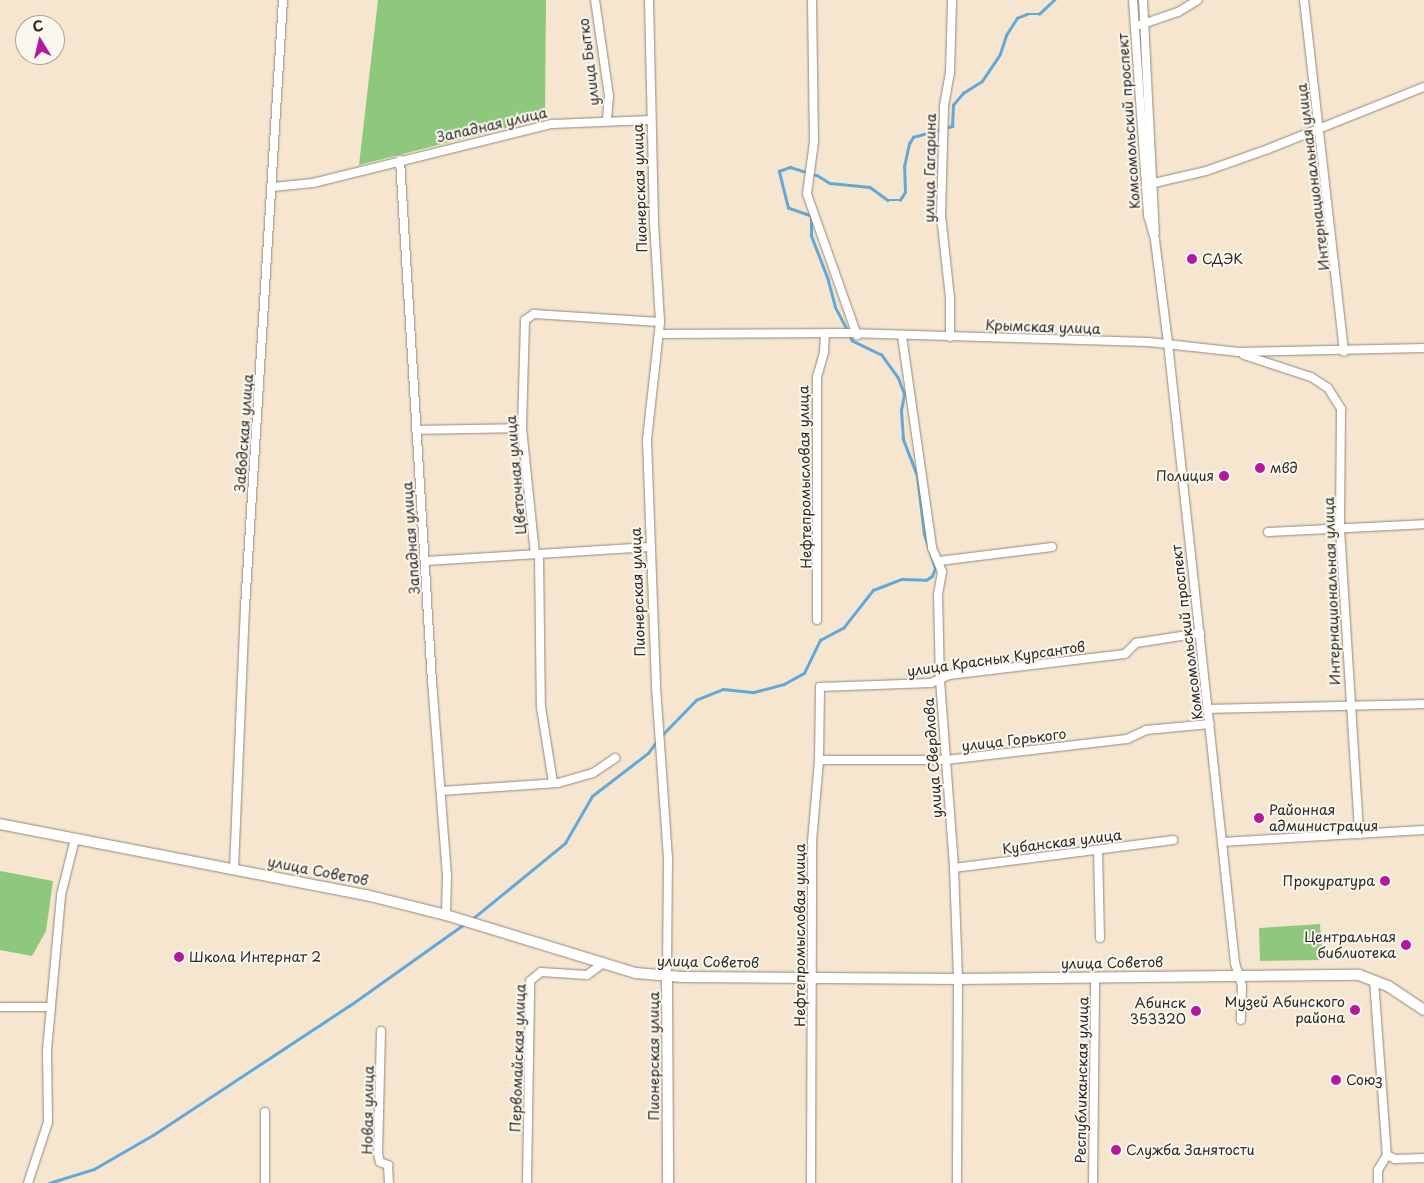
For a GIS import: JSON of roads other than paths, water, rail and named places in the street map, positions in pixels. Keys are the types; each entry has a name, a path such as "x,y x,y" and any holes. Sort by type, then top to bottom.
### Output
{"main road":[{"name":"улица Советов","path":"0,824 234,868 446,915 601,965 667,976 1095,978 1359,975 1374,980 1424,1010"},
{"name":"Пионерская улица","path":"667,976 668,1183"}],"street":[{"name":"Заводская улица","path":"234,868 246,598 273,187 283,0"},
{"name":"улица Бытко","path":"594,0 609,96 607,121"},
{"name":"Пионерская улица","path":"649,0 651,120 660,334 647,420 650,547 668,857 667,976"},
{"path":"812,0 814,142 807,194 857,335"},
{"name":"улица Гагарина","path":"950,337 950,298 941,215 944,106 950,73 952,0"},
{"name":"Комсомольский проспект","path":"1133,0 1148,215 1155,240"},
{"name":"Комсомольский проспект","path":"1143,0 1154,183 1155,240 1209,709 1236,976 1242,986 1241,1020"},
{"path":"1135,26 1178,12 1198,0"},
{"name":"Интернациональная улица","path":"1304,0 1321,128 1344,352"},
{"path":"1154,183 1206,171 1424,87"},
{"name":"Западная улица","path":"273,187 313,183 552,124 651,120"},
{"name":"Западная улица","path":"400,160 432,681 441,791 446,915"},
{"name":"Цветочная улица","path":"553,784 541,707 537,554 522,428 525,320 529,316 540,315 660,322"},
{"name":"Крымская улица","path":"660,334 825,334 1168,343 1238,352 1344,352 1424,348"},
{"name":"Нефтепромысловая улица","path":"817,620 817,377 824,352 825,334"},
{"name":"улица Свердлова","path":"902,336 932,548 939,560 942,572 938,594 940,680 954,868 958,978 957,1183"},
{"name":"Интернациональная улица","path":"1238,352 1311,377 1335,397 1342,409 1340,529 1349,704 1359,834"},
{"path":"416,430 522,428"},
{"path":"1268,532 1424,524"},
{"path":"426,561 650,547"},
{"path":"939,560 1052,547"},
{"name":"улица Красных Курсантов","path":"820,687 931,683 949,675 1125,654 1136,643 1200,633"},
{"name":"Нефтепромысловая улица","path":"811,1183 812,842 819,760 820,687"},
{"path":"1209,709 1349,704 1424,704"},
{"name":"улица Горького","path":"819,760 946,760 1126,739 1146,730 1210,724"},
{"path":"441,791 553,784 593,772 615,758"},
{"path":"1222,842 1424,830"},
{"path":"28,1183 48,1122 47,1050 50,1007 61,895 75,839"},
{"name":"Кубанская улица","path":"954,868 1173,840"},
{"path":"1098,850 1100,938"},
{"name":"Первомайская улица","path":"528,1183 530,981 541,972 587,975 601,965"},
{"name":"Республиканская улица","path":"1093,1183 1095,978"},
{"path":"1374,980 1387,1155 1378,1170 1378,1183"},
{"path":"0,1007 50,1007"},
{"name":"Новая улица","path":"381,1031 378,1154 380,1162 388,1166 389,1183"},
{"path":"265,1112 265,1183"},
{"path":"1387,1155 1395,1158 1424,1158"}],"waterway":[{"path":"847,330 835,307 828,280 811,236 811,216 788,208 779,171 790,167 817,175 830,183 870,187 888,200 900,200 905,192 904,167 909,144 913,137 952,126 953,105 963,93 982,81 1000,54 1006,35 1017,18 1027,14 1039,14 1054,0"},
{"path":"662,735 696,700 723,689 754,692 784,684 804,673 820,640 844,627 873,590 902,579 926,580 932,576 935,568 924,534 917,476 903,439 901,410 904,394 898,378 881,355 852,341 849,335"},
{"path":"471,920 565,843 592,796 648,753 657,741"},
{"path":"49,1183 94,1169 153,1135 349,1006 466,923"}],"place":[{"name":"СДЭК","path":"1192,259"},
{"name":"мвд","path":"1260,468"},
{"name":"Полиция","path":"1224,476"},
{"name":"Районная администрация","path":"1259,818"},
{"name":"Прокуратура","path":"1385,881"},
{"name":"Центральная библиотека","path":"1406,945"},
{"name":"Школа Интернат 2","path":"179,957"},
{"name":"Музей Абинского района","path":"1355,1010"},
{"name":"Абинск 353320","path":"1196,1011"},
{"name":"Союз","path":"1336,1080"},
{"name":"Служба Занятости","path":"1116,1150"}]}
